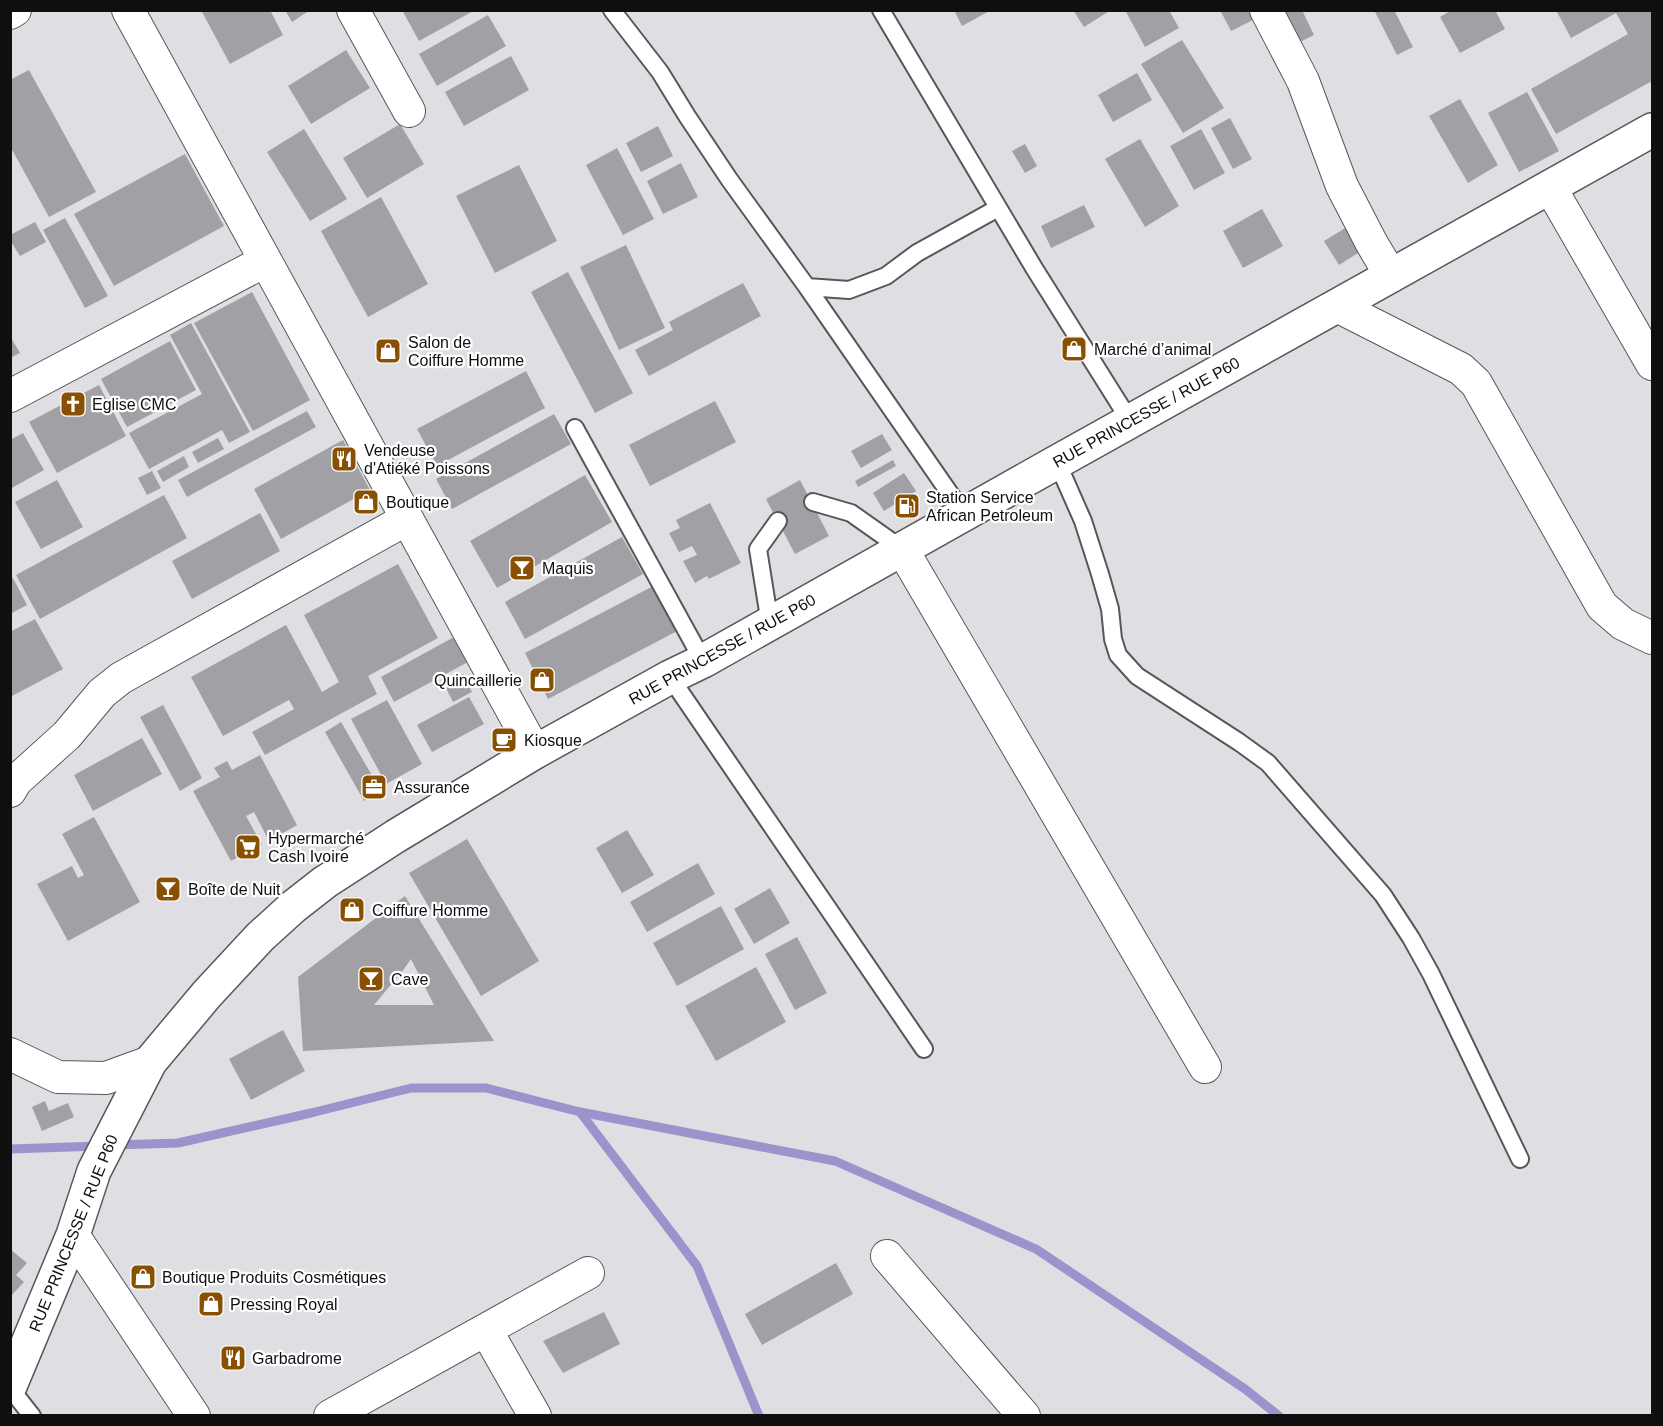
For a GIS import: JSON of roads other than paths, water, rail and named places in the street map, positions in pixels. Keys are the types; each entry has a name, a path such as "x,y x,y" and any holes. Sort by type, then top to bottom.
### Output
{"street":[{"path":"10,13 15,10"},
{"path":"128,10 535,752"},
{"path":"353,10 409,111"},
{"path":"1266,10 1303,81 1342,186 1391,276"},
{"name":"RUE PRINCESSE / RUE P60","path":"10,1387 73,1235 94,1171 150,1062 222,977 260,937 324,882 535,752 770,624 1653,130"},
{"path":"1550,187 1653,364"},
{"path":"10,396 265,261"},
{"path":"1337,306 1461,369 1476,383 1602,606 1623,624 1653,638"},
{"path":"10,791 16,781 67,735 102,693 121,678 407,519"},
{"path":"902,549 1205,1067"},
{"path":"10,1054 58,1077 106,1078 150,1062"},
{"path":"73,1235 194,1416"},
{"path":"887,1256 1024,1416"},
{"path":"330,1416 588,1273"},
{"path":"486,1330 535,1416"}],"lane":[{"path":"612,10 660,72 729,179 807,287 964,514"},
{"path":"881,10 1034,268 1130,421"},
{"path":"807,287 849,290 886,276 917,253 998,208"},
{"path":"575,428 703,661"},
{"path":"1057,462 1083,521 1097,563 1110,609 1113,639 1118,655 1137,676 1268,763 1383,895 1431,974 1520,1159"},
{"path":"813,502 851,513 902,549"},
{"path":"770,624 758,549 778,521"},
{"path":"670,677 924,1049"},
{"path":"10,1387 32,1416"}],"waterway":[{"path":"113,1145 178,1143 411,1088 486,1088 580,1112 697,1266 759,1416"},
{"path":"580,1112 835,1161 1036,1249 1245,1389 1279,1416"},
{"path":"10,1149 100,1146"}],"place":[{"name":"Marché d’animal","path":"1074,349"},
{"name":"Salon de Coiffure Homme","path":"388,351"},
{"name":"Eglise CMC","path":"73,404"},
{"name":"Vendeuse d'Atiéké Poissons","path":"344,459"},
{"name":"Boutique","path":"366,502"},
{"name":"Station Service African Petroleum","path":"907,506"},
{"name":"Maquis","path":"522,568"},
{"name":"Quincaillerie","path":"542,680"},
{"name":"Kiosque","path":"504,740"},
{"name":"Assurance","path":"374,787"},
{"name":"Hypermarché Cash Ivoire","path":"248,847"},
{"name":"Boîte de Nuit","path":"168,889"},
{"name":"Coiffure Homme","path":"352,910"},
{"name":"Cave","path":"371,979"},
{"name":"Boutique Produits Cosmétiques","path":"143,1277"},
{"name":"Pressing Royal","path":"211,1304"},
{"name":"Garbadrome","path":"233,1358"}]}
